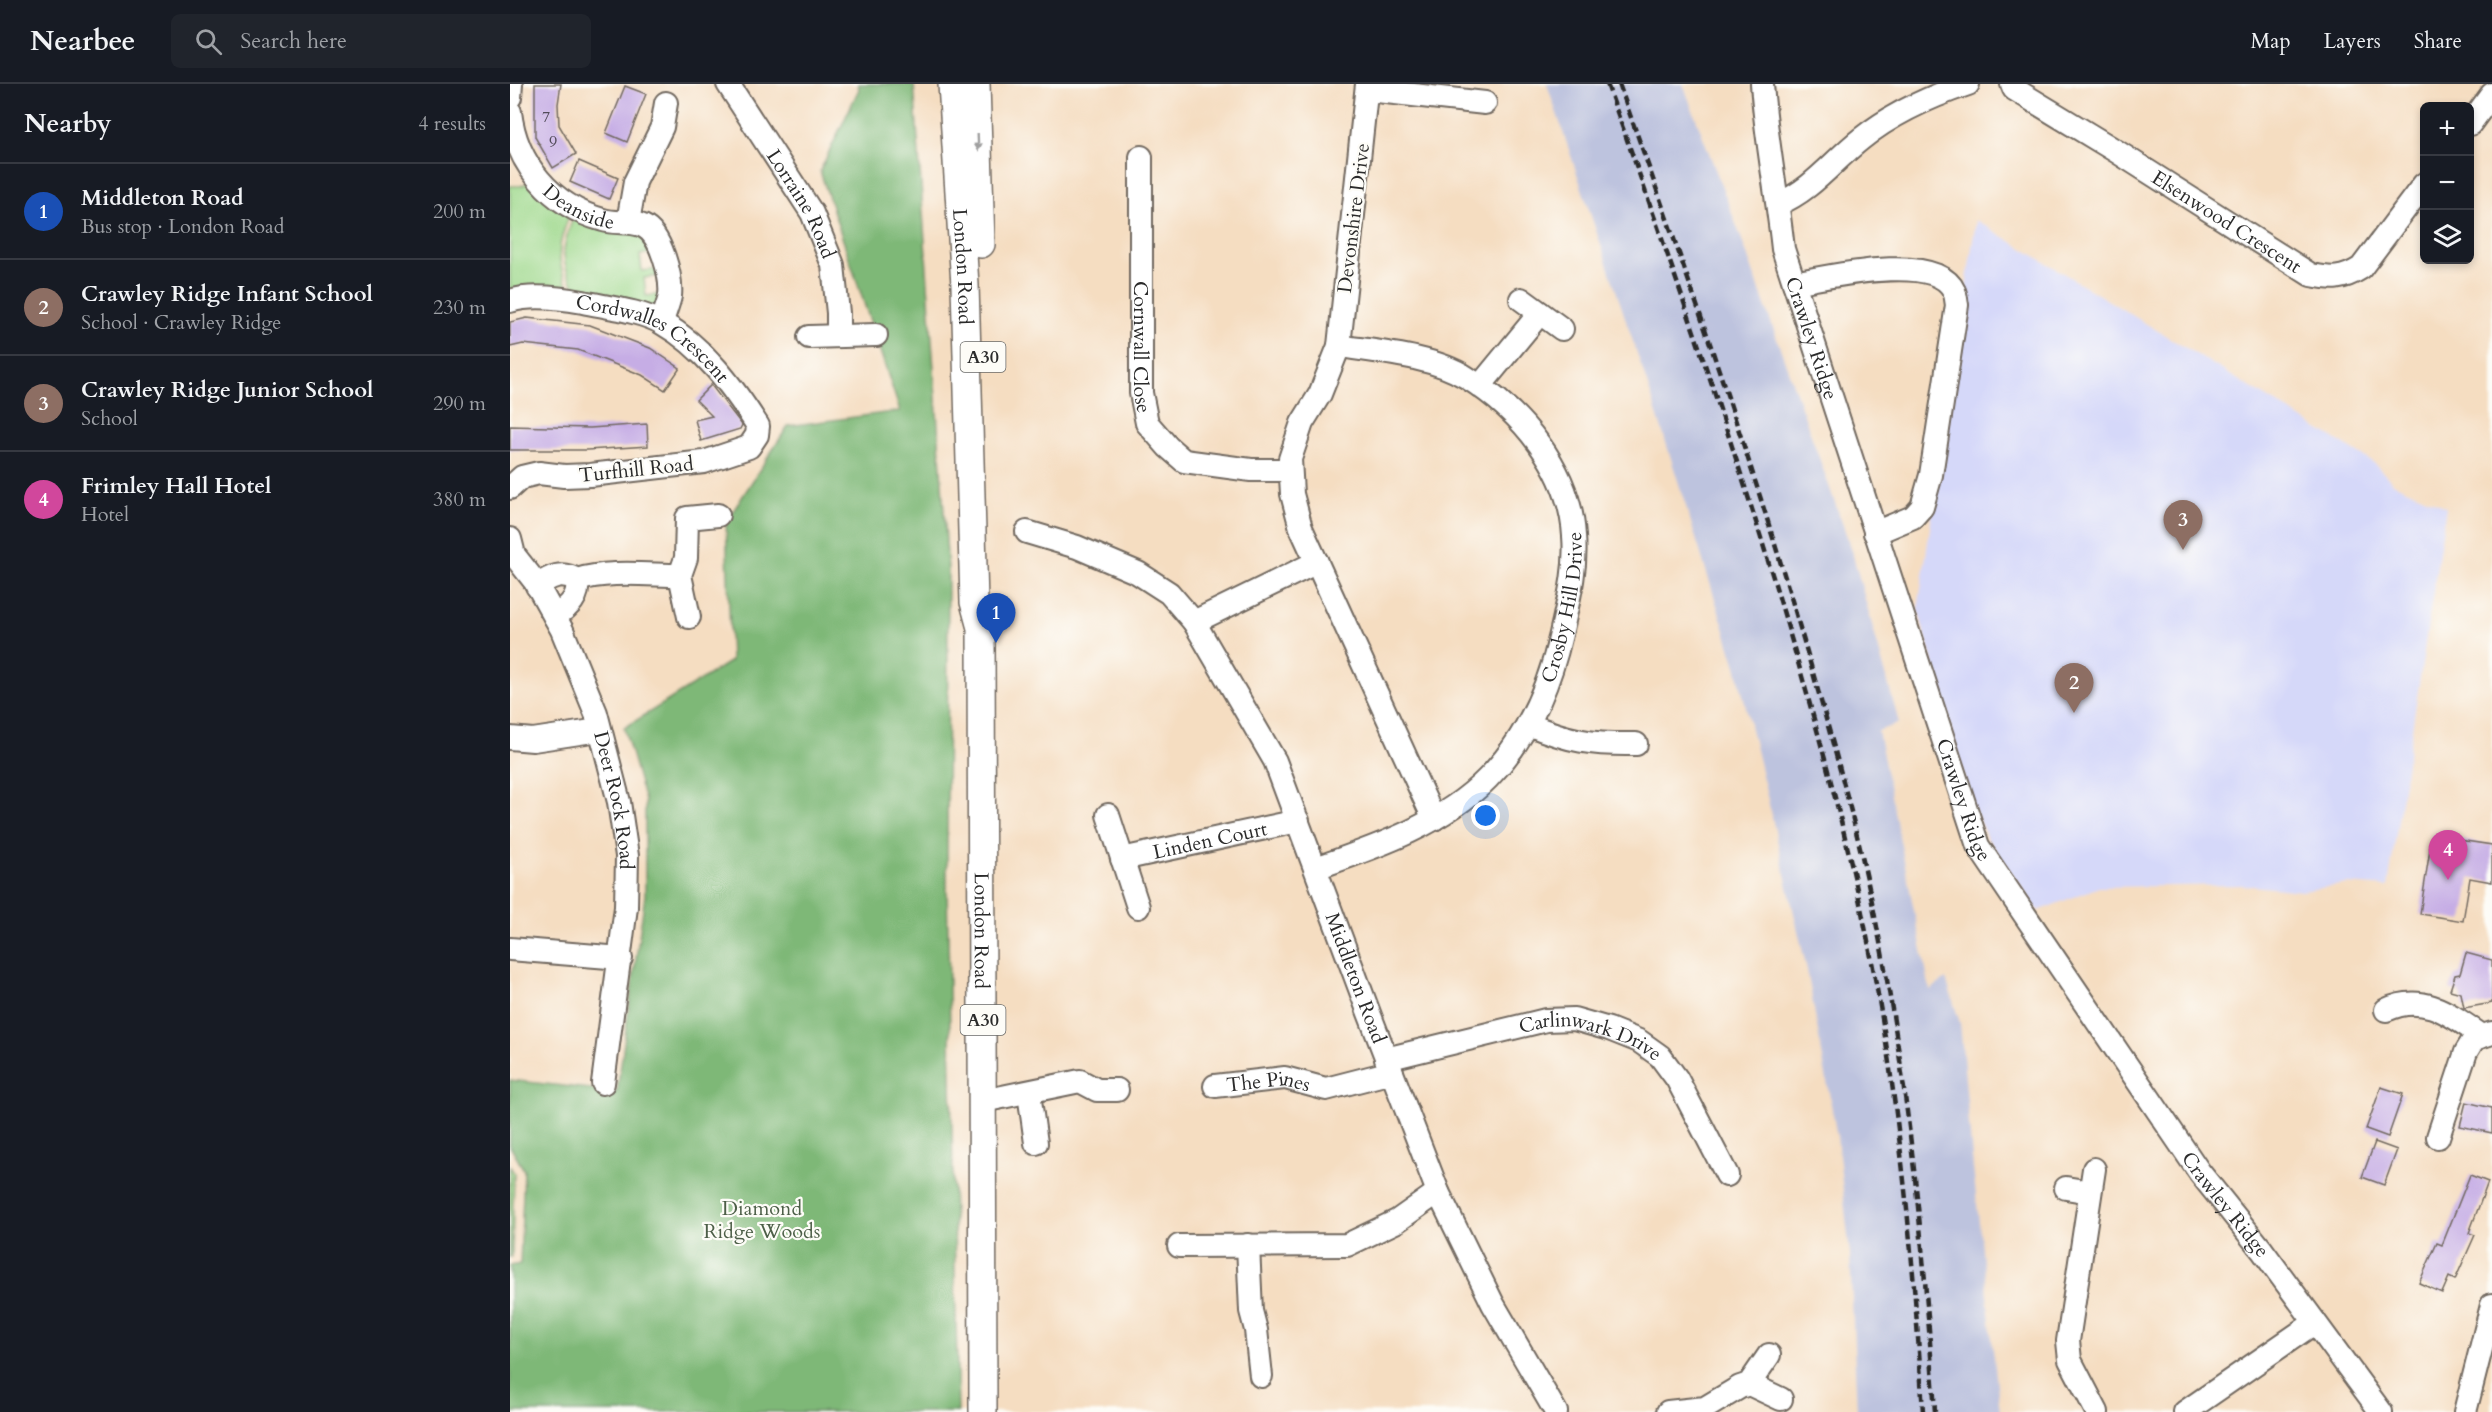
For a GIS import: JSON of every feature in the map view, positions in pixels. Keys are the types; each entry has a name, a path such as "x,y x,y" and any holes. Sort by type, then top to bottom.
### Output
{"main road":[{"name":"London Road","path":"952,84 965,285 974,602 981,628 983,1412"},
{"name":"London Road","path":"976,84 988,604 981,628"}],"street":[{"path":"510,97 511,84"},
{"name":"Lorraine Road","path":"728,84 812,213 833,265 838,336"},
{"name":"Crawley Ridge","path":"1762,84 1766,140 1778,204 1782,249 1978,846 2200,1173 2262,1250 2381,1412"},
{"path":"1778,204 1797,196 1860,139 1901,111 1931,96 1968,84"},
{"name":"Elsenwood Crescent","path":"2012,84 2014,89 2126,157 2311,275 2332,279 2351,274 2361,268 2420,189"},
{"name":"Devonshire Drive","path":"1339,346 1367,87 1485,103"},
{"path":"2474,117 2492,94"},
{"name":"Deanside","path":"628,222 635,182 662,128 666,103"},
{"name":"Deanside","path":"510,112 516,141 539,181 559,199 603,220 644,226 656,236 666,262 670,295 662,322"},
{"name":"Cornwall Close","path":"1141,157 1132,186 1141,393 1147,423 1184,461 1251,470 1289,470"},
{"path":"1794,283 1898,267 1920,269 1943,279 1954,290 1957,305 1931,475 1922,507 1913,517 1875,533"},
{"name":"Cordwalles Crescent","path":"510,302 552,299 573,301 603,306 662,322 701,352 724,377 758,426 757,435"},
{"path":"1521,299 1562,329"},
{"path":"1480,386 1540,313"},
{"path":"809,337 876,335"},
{"path":"1339,346 1320,394 1302,423 1294,442 1289,470 1292,494 1301,528 1434,819"},
{"name":"Crosby Hill Drive","path":"1316,868 1353,855 1434,819 1458,804 1488,778 1528,724 1546,684 1557,650 1572,584 1574,535 1566,497 1547,454 1520,421 1464,375 1420,360 1339,346"},
{"name":"Turfhill Road","path":"510,488 522,477 539,473 564,476 590,475 704,462 749,447 757,435"},
{"path":"689,617 680,575 686,558 687,518 718,515"},
{"name":"Middleton Road","path":"1027,532 1077,547 1138,573 1169,593 1194,622 1275,761 1438,1192 1493,1304 1556,1412"},
{"name":"Deer Rock Road","path":"510,539 514,555 537,585 555,617 596,713 619,802 627,856 626,907 603,1083"},
{"path":"1194,622 1317,562"},
{"path":"537,585 557,575 565,574 577,580 605,576 680,575"},
{"path":"555,617 572,603 578,594 577,580"},
{"path":"1528,724 1559,737 1587,743 1636,744"},
{"path":"510,738 533,741 599,730"},
{"path":"1108,815 1138,907"},
{"name":"Linden Court","path":"1122,859 1298,821"},
{"path":"510,949 621,958"},
{"path":"2386,1010 2400,1003 2433,1005 2487,1034"},
{"name":"Carlinwark Drive","path":"1389,1066 1546,1020 1574,1019 1609,1029 1639,1041 1660,1056 1677,1079 1727,1175"},
{"path":"2438,1137 2466,1052 2474,1039 2487,1034"},
{"name":"The Pines","path":"1215,1086 1285,1078 1326,1089 1389,1066"},
{"path":"983,1101 1080,1082 1096,1090 1117,1090"},
{"path":"1029,1093 1036,1143"},
{"path":"2094,1169 2068,1341 2070,1360 2097,1412"},
{"path":"2066,1188 2090,1192"},
{"path":"1179,1246 1347,1245 1397,1221 1438,1192"},
{"path":"1248,1245 1251,1311 1257,1330 1262,1376"},
{"path":"2465,1412 2492,1305"},
{"path":"2185,1412 2314,1323"},
{"path":"1668,1412 1705,1408 1749,1384 1769,1355"},
{"path":"1749,1384 1781,1400"}],"shaded area":[{"path":"1547,84 1683,84 1742,240 1851,548 1899,723 1878,731 1930,990 1946,979 1960,1023 1973,1168 2000,1412 1857,1412 1850,1254 1837,1137 1807,970 1768,800 1736,666 1652,398"},
{"path":"1976,220 2374,463 2393,483 2446,507 2388,887 2347,884 2302,891 2242,885 2099,887 2038,911 1987,838 1971,803 1918,609"}],"green space":[{"name":"Diamond Ridge Woods","path":"858,84 914,84 948,569 947,888 958,1412 510,1412 510,1266 520,1264 524,1170 510,1146 510,1080 617,1092 645,895 645,801 624,728 731,661 726,522 788,426 900,411 820,171 859,89"},
{"path":"533,180 571,211 563,233 560,252 562,270 570,293 510,293 510,186 521,186"},
{"path":"575,214 638,230 654,252 640,255 642,271 658,269 659,276 644,278 646,296 662,294 654,310 606,293 593,290 577,291 567,271 564,253 567,235"},
{"path":"510,1166 514,1173 512,1257 510,1257"}],"building":[{"path":"535,84 561,84 558,104 559,125 576,154 553,168 535,137"},
{"path":"625,86 646,94 627,142 606,133"},
{"path":"579,161 618,178 609,199 570,182"},
{"path":"527,318 590,325 650,348 680,368 665,390 642,375 578,350 523,344 510,347 510,322"},
{"path":"711,385 742,425 740,429 701,441 695,420 712,416 696,400"},
{"path":"647,424 648,446 587,450 510,450 510,426 590,428"},
{"path":"2432,836 2492,845 2492,882 2470,878 2463,921 2420,914"},
{"path":"2466,953 2492,960 2492,1003 2464,1008 2461,993 2450,990 2455,975 2460,974"},
{"path":"2381,1087 2403,1094 2388,1137 2366,1129"},
{"path":"2466,1102 2492,1108 2492,1133 2460,1126"},
{"path":"2375,1142 2397,1150 2384,1185 2362,1177"},
{"path":"2470,1175 2488,1182 2469,1233 2475,1235 2455,1280 2449,1277 2442,1293 2419,1283 2437,1243 2442,1245"}],"railway":[{"path":"1607,84 1735,455 1812,710 1851,864 1877,987 1895,1107 1909,1229 1923,1412"},
{"path":"1619,84 1697,306 1770,529 1832,741 1871,896 1907,1108 1926,1290 1935,1412"}],"place":[{"name":"Crawley Ridge Junior School","path":"2183,550"},
{"name":"Middleton Road","path":"996,643"},
{"name":"Crawley Ridge Infant School","path":"2074,713"},
{"name":"Frimley Hall Hotel","path":"2448,880"}]}
